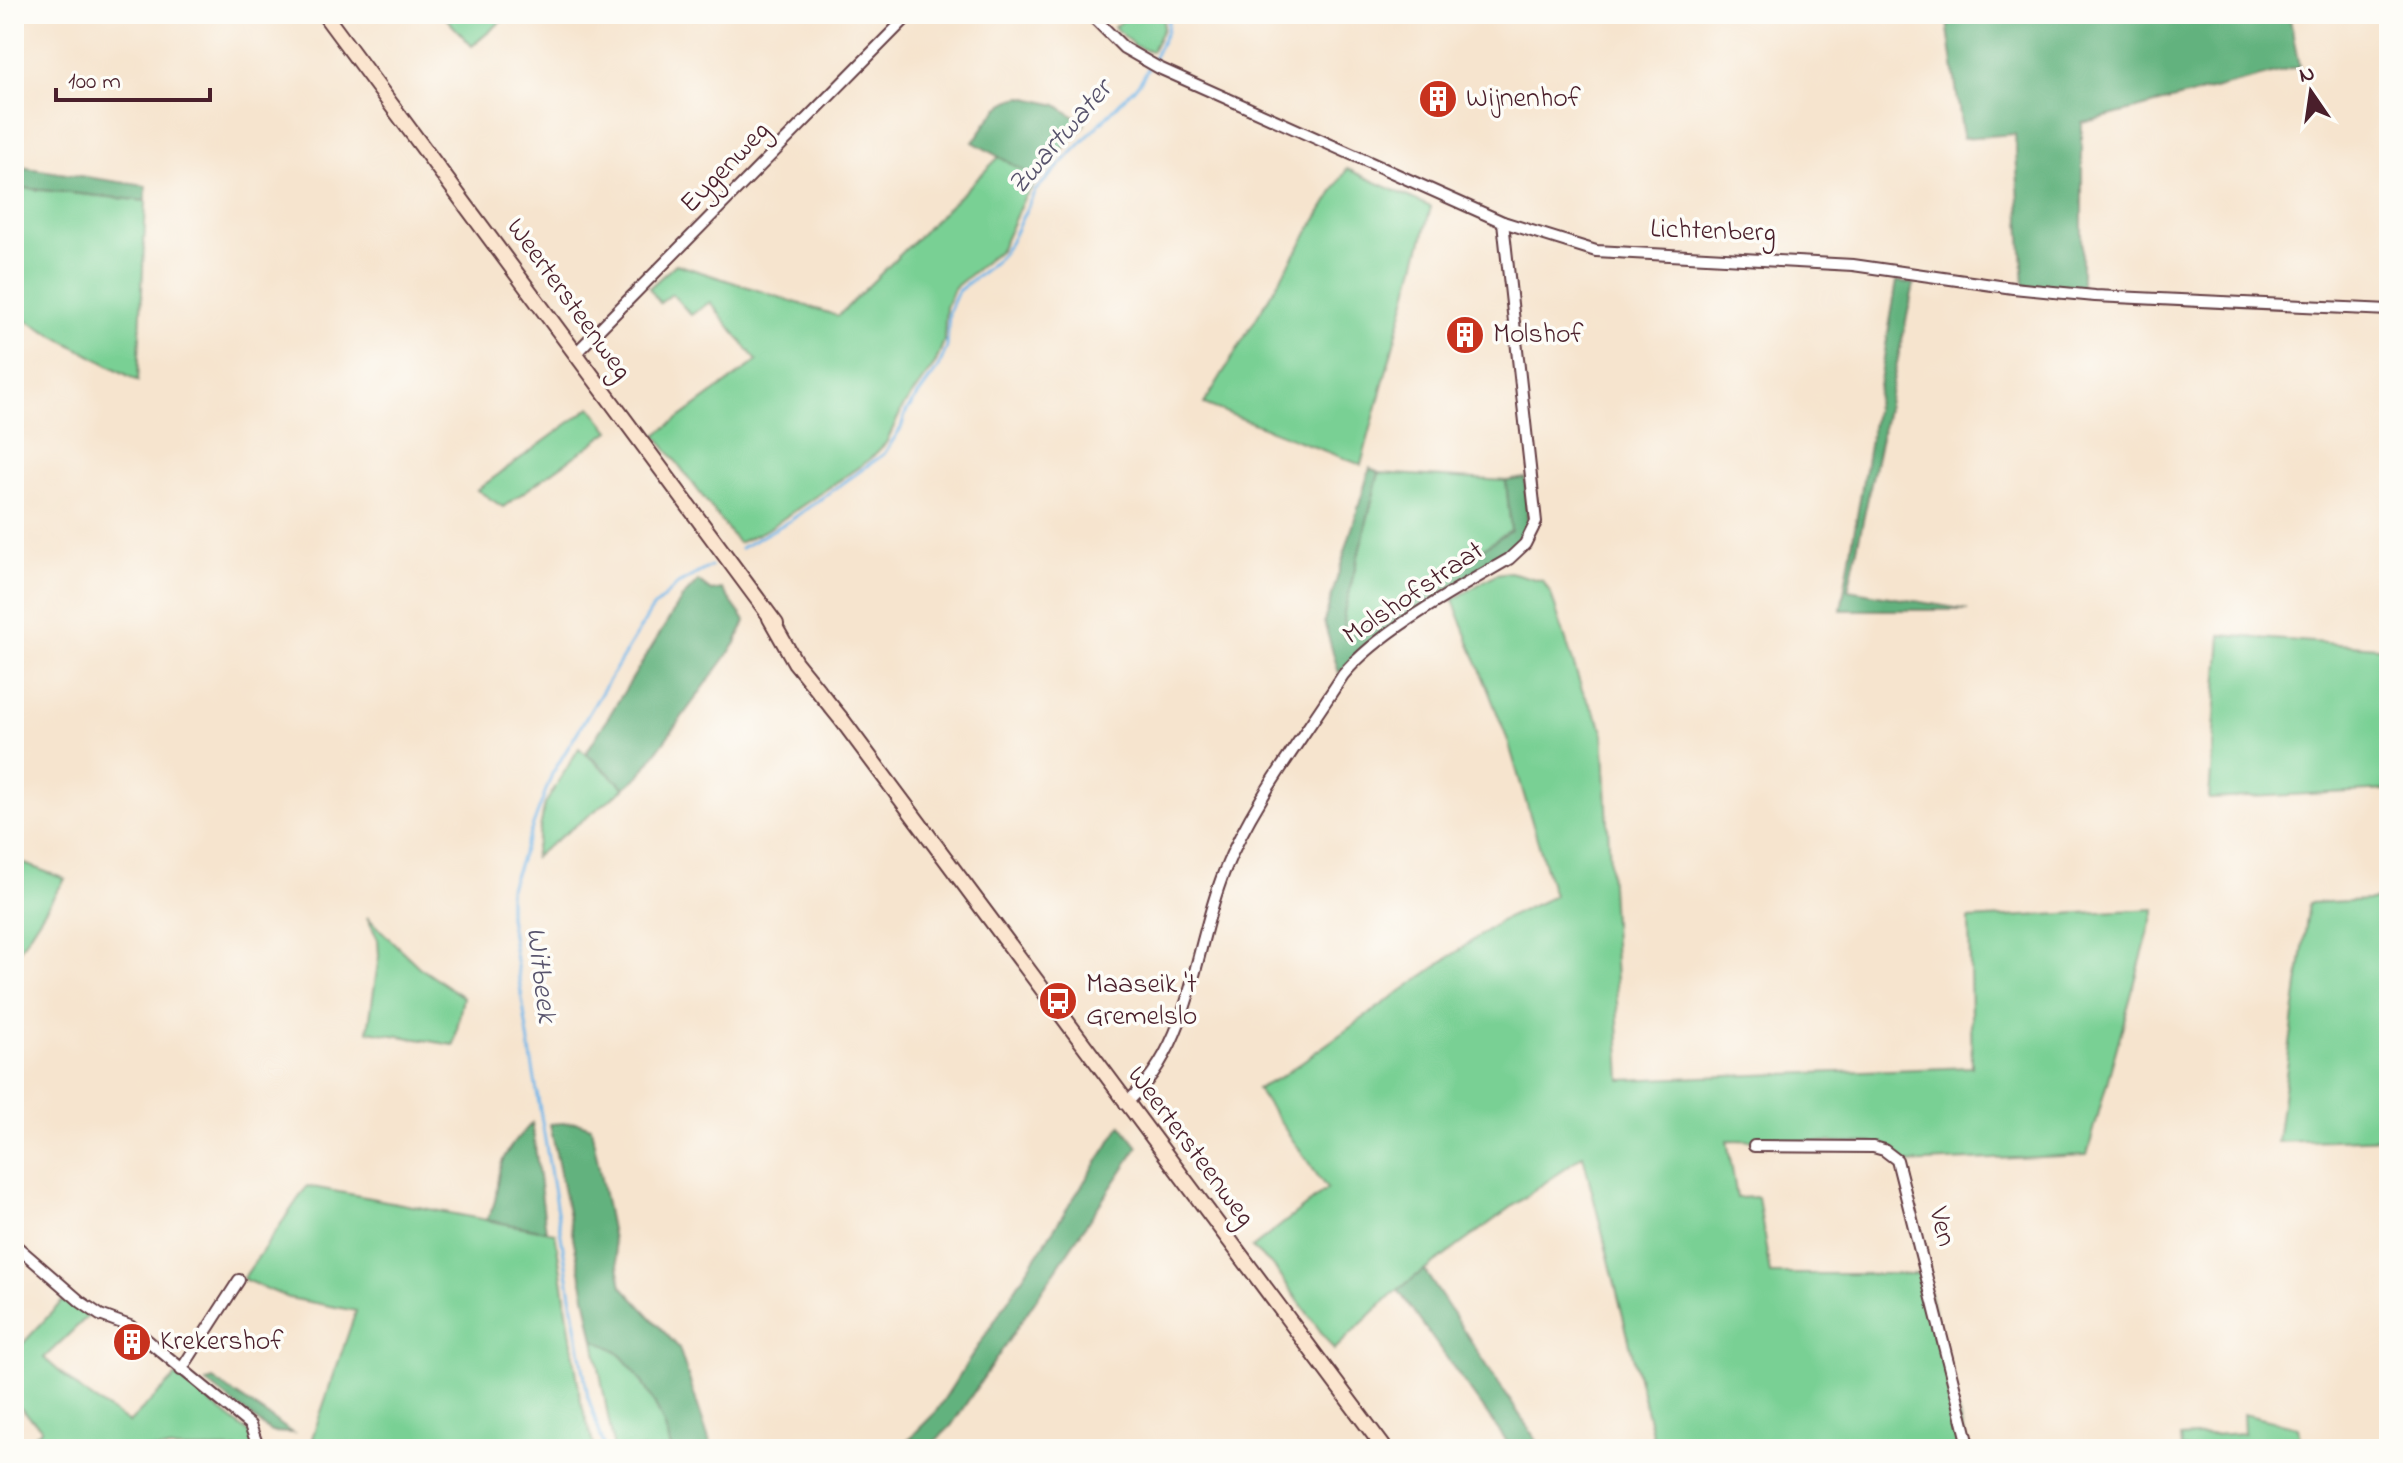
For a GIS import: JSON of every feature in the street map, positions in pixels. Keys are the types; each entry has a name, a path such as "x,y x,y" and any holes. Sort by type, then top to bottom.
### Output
{"main road":[{"name":"Weertersteenweg","path":"324,14 770,618 795,662 842,720 1125,1104 1385,1449"}],"street":[{"name":"Eygenweg","path":"575,354 910,14"},
{"name":"Lichtenberg","path":"1090,14 1138,57 1503,222 1596,251 1853,265 2013,288 2095,296 2389,310"},
{"name":"Molshofstraat","path":"1125,1104 1146,1082 1181,1022 1223,874 1240,838 1343,675 1357,658 1378,642 1509,559 1525,544 1536,522 1503,222"},
{"name":"Ven","path":"1754,1146 1870,1146 1884,1150 1897,1160 1970,1449"},
{"path":"14,1244 81,1302 100,1315 130,1326 250,1425 259,1449"},
{"path":"181,1370 239,1280"}],"green space":[{"path":"442,14 510,14 472,46"},
{"path":"1119,14 1164,14 1163,29 1151,52 1135,46 1114,27 1123,20"},
{"path":"1946,14 2289,14 2299,67 2082,123 2082,293 2024,286 2015,134 1963,138"},
{"path":"1023,97 1057,105 1085,124 1038,179 973,142 1000,107"},
{"path":"999,157 1038,179 1024,198 1001,249 954,288 946,307 944,341 935,364 903,407 886,443 869,460 768,529 738,543 656,435 757,361 710,302 691,315 672,294 660,303 649,288 676,264 838,316"},
{"path":"14,166 146,186 146,201 14,187"},
{"path":"1347,169 1431,207 1361,465 1204,404"},
{"path":"14,187 146,201 138,381 14,314"},
{"path":"1897,281 1914,284 1848,590 1968,610 1841,610"},
{"path":"591,407 610,431 503,507 477,490"},
{"path":"1370,468 1379,473 1344,612 1345,639 1511,530 1506,481 1525,478 1528,525 1510,552 1412,612 1363,647 1339,673 1324,622"},
{"path":"1379,473 1506,481 1511,530 1345,639 1344,612"},
{"path":"1510,572 1543,581 1551,594 1582,690 1603,728 1621,1080 1972,1067 1969,919 2155,909 2087,1155 1902,1163 1872,1143 1727,1140 1737,1198 1758,1197 1770,1274 1925,1274 1967,1449 1656,1449 1583,1155 1391,1295 1334,1350 1274,1267 1252,1248 1327,1189 1257,1089 1279,1078 1500,921 1554,896 1508,741 1453,600 1496,574"},
{"path":"698,581 711,591 722,589 745,621 736,643 638,777 625,788 586,753 682,598"},
{"path":"2221,635 2389,648 2389,790 2209,799"},
{"path":"579,748 625,788 534,857 545,804"},
{"path":"14,860 65,879 14,958"},
{"path":"2389,899 2389,1138 2277,1142 2309,903"},
{"path":"367,917 419,967 463,997 454,1045 368,1031 379,956 378,940"},
{"path":"577,1122 591,1127 622,1286 679,1348 712,1449 671,1449 658,1410 643,1384 614,1349 594,1340 550,1124"},
{"path":"532,1123 546,1231 486,1220 496,1198 504,1159 514,1142"},
{"path":"1121,1125 1138,1147 951,1426 927,1449 899,1449 935,1413"},
{"path":"307,1186 555,1233 581,1402 595,1449 330,1449 312,1438 356,1311 289,1298 243,1279"},
{"path":"1424,1270 1542,1449 1512,1449 1398,1290"},
{"path":"67,1296 90,1314 44,1358 84,1393 129,1423 176,1376 250,1434 254,1449 21,1449 42,1429 14,1402 14,1353"},
{"path":"594,1340 614,1349 643,1384 658,1410 671,1449 614,1449"},
{"path":"213,1379 293,1433 271,1432 206,1382"},
{"path":"2243,1414 2298,1427 2302,1449 2181,1449 2180,1437 2244,1433"}],"waterway":[{"name":"Witbeek","path":"1153,59 1167,31 1169,14"},
{"name":"Zwartwater","path":"741,548 791,520 884,454 901,428 906,412 938,368 947,347 949,312 958,291 995,262 1010,243 1035,191 1140,82 1148,69"},
{"name":"Witbeek","path":"605,1449 588,1397 509,916 509,890 552,774 652,609 678,584 711,566"}],"place":[{"name":"Wijnenhof","path":"1438,99"},
{"name":"Molshof","path":"1465,335"},
{"name":"Maaseik 't Gremelslo","path":"1058,1001"},
{"name":"Krekershof","path":"132,1342"}]}
